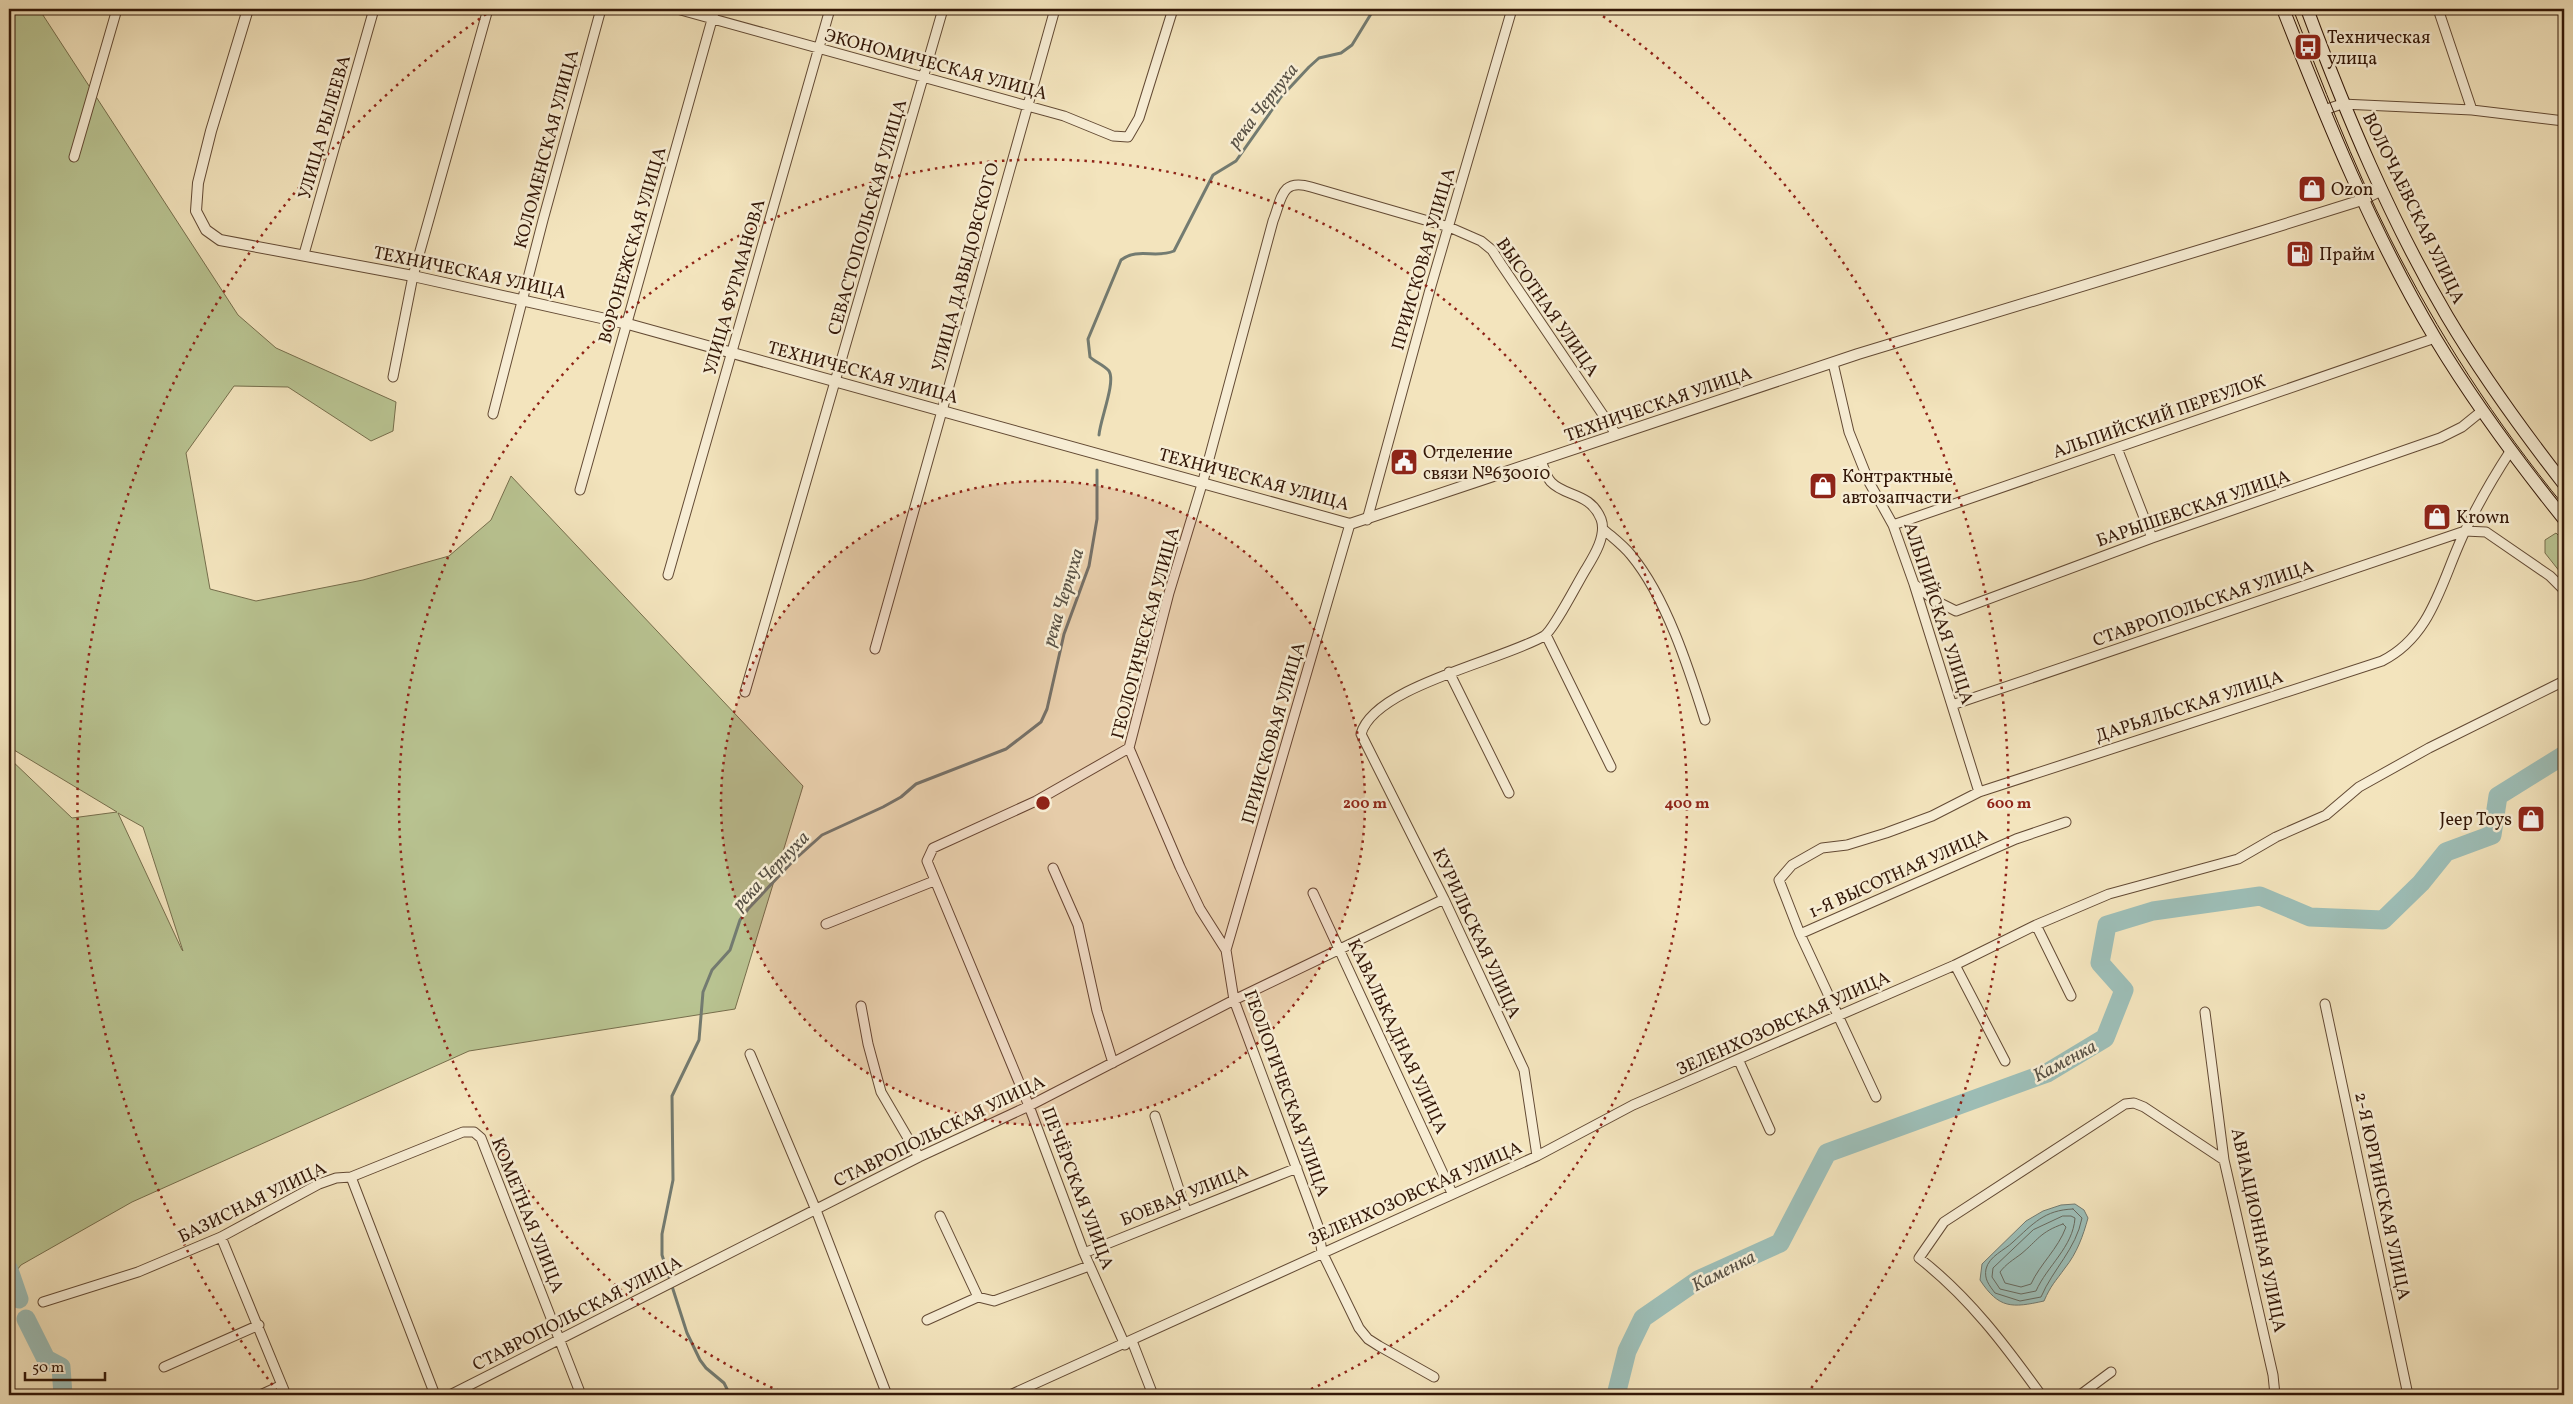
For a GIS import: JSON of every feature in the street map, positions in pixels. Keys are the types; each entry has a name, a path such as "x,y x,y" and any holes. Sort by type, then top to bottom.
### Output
{"main road":[{"path":"2283,9 2362,200 2435,338 2510,450 2564,519"},
{"name":"ВОЛОЧАЕВСКАЯ УЛИЦА","path":"2307,9 2342,104 2401,231 2447,315 2496,392 2564,484"}],"street":[{"path":"74,157 116,9"},
{"name":"ТЕХНИЧЕСКАЯ УЛИЦА","path":"248,9 198,183 196,211 206,230 220,240 304,254 414,276 628,324 836,383 1203,481 1350,524 1367,520 1616,434 1833,363 2362,200 2382,190"},
{"name":"УЛИЦА РЫЛЕЕВА","path":"304,254 374,9"},
{"path":"393,378 414,276 488,9"},
{"name":"КОЛОМЕНСКАЯ УЛИЦА","path":"493,414 522,299 601,9"},
{"name":"ЭКОНОМИЧЕСКАЯ УЛИЦА","path":"677,9 1064,116 1113,136 1128,136 1139,118 1172,9"},
{"name":"ВОРОНЕЖСКАЯ УЛИЦА","path":"580,490 715,9"},
{"name":"УЛИЦА ФУРМАНОВА","path":"668,575 830,9"},
{"name":"СЕВАСТОПОЛЬСКАЯ УЛИЦА","path":"746,692 943,9"},
{"name":"УЛИЦА ДАВЫДОВСКОГО","path":"874,649 1055,9"},
{"name":"ПРИИСКОВАЯ УЛИЦА","path":"1367,520 1512,9"},
{"path":"2438,9 2472,110"},
{"path":"2324,110 2342,104 2472,110 2564,121"},
{"name":"ВЫСОТНАЯ УЛИЦА","path":"1290,185 1305,185 1449,227 1481,241 1492,250 1616,434"},
{"name":"ГЕОЛОГИЧЕСКАЯ УЛИЦА","path":"1290,185 1285,191 1274,221 1203,481 1169,593 1129,748 1200,909 1226,950 1234,1000 1318,1226 1322,1252 1359,1328 1368,1339 1434,1377"},
{"name":"АЛЬПИЙСКИЙ ПЕРЕУЛОК","path":"1893,525 2435,338"},
{"name":"АЛЬПИЙСКАЯ УЛИЦА","path":"1833,363 1849,432 1869,482 1893,525 1914,584 1979,792"},
{"name":"БАРЫШЕВСКАЯ УЛИЦА","path":"1914,584 1934,600 1956,611 2152,538 2440,438 2462,427 2483,410"},
{"path":"2118,448 2152,538"},
{"name":"ДАРЬЯЛЬСКАЯ УЛИЦА","path":"1800,934 1780,880 1792,865 1822,848 1847,845 1886,833 1932,816 1979,792 2382,661 2400,652 2435,605 2465,531 2510,450"},
{"path":"1509,793 1449,672 1546,635 1595,553 1602,529 1601,519 1592,506 1580,495 1561,489 1550,482 1541,461"},
{"name":"ПРИИСКОВАЯ УЛИЦА","path":"1226,950 1350,524"},
{"path":"1602,529 1631,554 1650,583 1684,655 1705,720"},
{"path":"2465,531 2486,532 2550,576 2564,590"},
{"name":"СТАВРОПОЛЬСКАЯ УЛИЦА","path":"1952,705 2465,531"},
{"path":"1546,635 1612,767"},
{"name":"КУРИЛЬСКАЯ УЛИЦА","path":"1449,672 1407,693 1372,715 1364,724 1361,734 1444,899 1524,1070 1537,1156"},
{"name":"ЗЕЛЕНХОЗОВСКАЯ УЛИЦА","path":"1010,1395 1537,1156 1633,1105 1954,965 2036,925 2109,894 2238,859 2276,837 2326,815 2359,787 2421,752 2564,681"},
{"name":"ПЕЧЁРСКАЯ УЛИЦА","path":"1129,748 1036,801 933,848 926,861 1029,1106 1084,1253 1152,1395"},
{"name":"1-Я ВЫСОТНАЯ УЛИЦА","path":"1800,934 2016,839 2066,822"},
{"path":"1053,868 1078,925 1097,1010 1113,1063"},
{"path":"826,924 934,881"},
{"name":"КАВАЛЬКАДНАЯ УЛИЦА","path":"1313,893 1452,1193"},
{"name":"СТАВРОПОЛЬСКАЯ УЛИЦА","path":"450,1395 919,1157 1029,1106 1234,1000 1444,899"},
{"path":"2036,925 2071,996"},
{"path":"1800,934 1840,1015 1876,1097"},
{"path":"1954,965 2004,1061"},
{"name":"2-Я ЮРГИНСКАЯ УЛИЦА","path":"2325,1004 2408,1395"},
{"path":"862,1006 868,1044 881,1092 919,1157"},
{"name":"АВИАЦИОННАЯ УЛИЦА","path":"2205,1012 2224,1160 2271,1365 2274,1395"},
{"path":"750,1054 816,1210 888,1395"},
{"path":"1739,1060 1770,1130"},
{"path":"2042,1395 1997,1334 1973,1307 1945,1279 1919,1258 1944,1222 2125,1104 2134,1103 2144,1107 2224,1160"},
{"path":"1155,1116 1186,1211"},
{"name":"БАЗИСНАЯ УЛИЦА","path":"43,1302 138,1272 221,1237 319,1184 336,1178 351,1177 464,1132 474,1132"},
{"name":"КОМЕТНАЯ УЛИЦА","path":"474,1132 481,1138 581,1395"},
{"name":"БОЕВАЯ УЛИЦА","path":"1084,1253 1297,1168"},
{"path":"351,1177 435,1395"},
{"path":"940,1216 978,1298"},
{"path":"221,1237 259,1325 286,1395"},
{"path":"927,1320 978,1298 994,1301 1090,1266"},
{"path":"164,1367 259,1325"},
{"path":"2080,1395 2111,1372"},
{"path":"260,1395 282,1385"}],"green space":[{"path":"9,9 39,9 238,315 276,348 396,402 393,431 371,441 288,387 234,386 186,453 210,589 256,601 363,580 449,556 491,520 511,476 803,786 735,1009 469,1051 132,1202 21,1265 9,1280 9,758 72,818 117,812 9,747","holes":["118,813 143,827 183,951"]},
{"path":"2556,533 2564,541 2564,577 2545,553 2545,540"}],"water":[{"path":"2075,1204 2084,1210 2088,1218 2084,1231 2073,1256 2051,1287 2044,1301 2023,1305 2007,1304 2000,1301 1987,1290 1980,1280 1982,1264 2026,1221 2043,1211 2061,1205"}],"waterway":[{"name":"река Чернуха","path":"1099,435 1111,384 1111,376 1107,369 1090,357 1088,339 1121,260 1134,254 1161,254 1174,251 1213,175 1236,161 1281,97 1309,67 1319,58 1341,53 1352,45 1374,9"},
{"name":"река Чернуха","path":"730,1395 724,1383 706,1368 700,1360 687,1333 662,1255 662,1234 673,1180 672,1096 699,1040 703,992 712,970 730,950 740,920 748,909 793,861 822,835 883,807 901,797 916,784 1006,749 1041,722 1047,709 1064,634 1089,566 1097,519 1097,470"},
{"name":"Каменка","path":"1616,1395 1627,1351 1643,1318 1698,1280 1780,1243 1827,1153 2047,1073 2105,1038 2124,990 2100,963 2107,925 2153,911 2260,896 2310,917 2383,920 2421,883 2446,852 2492,835 2498,796 2564,755"},
{"path":"9,1270 19,1299"},
{"path":"26,1319 46,1359 61,1367 63,1395"}],"tram line":[{"path":"2293,9 2338,123 2363,180 2389,236 2427,307 2491,409 2564,506"}],"place":[{"name":"Техническая улица","path":"2308,47"},
{"name":"Ozon","path":"2312,189"},
{"name":"Прайм","path":"2300,254"},
{"name":"Отделение связи №630010","path":"1404,462"},
{"name":"Контрактные автозапчасти","path":"1823,486"},
{"name":"Krown","path":"2437,517"},
{"name":"Jeep Toys","path":"2531,819"}]}
